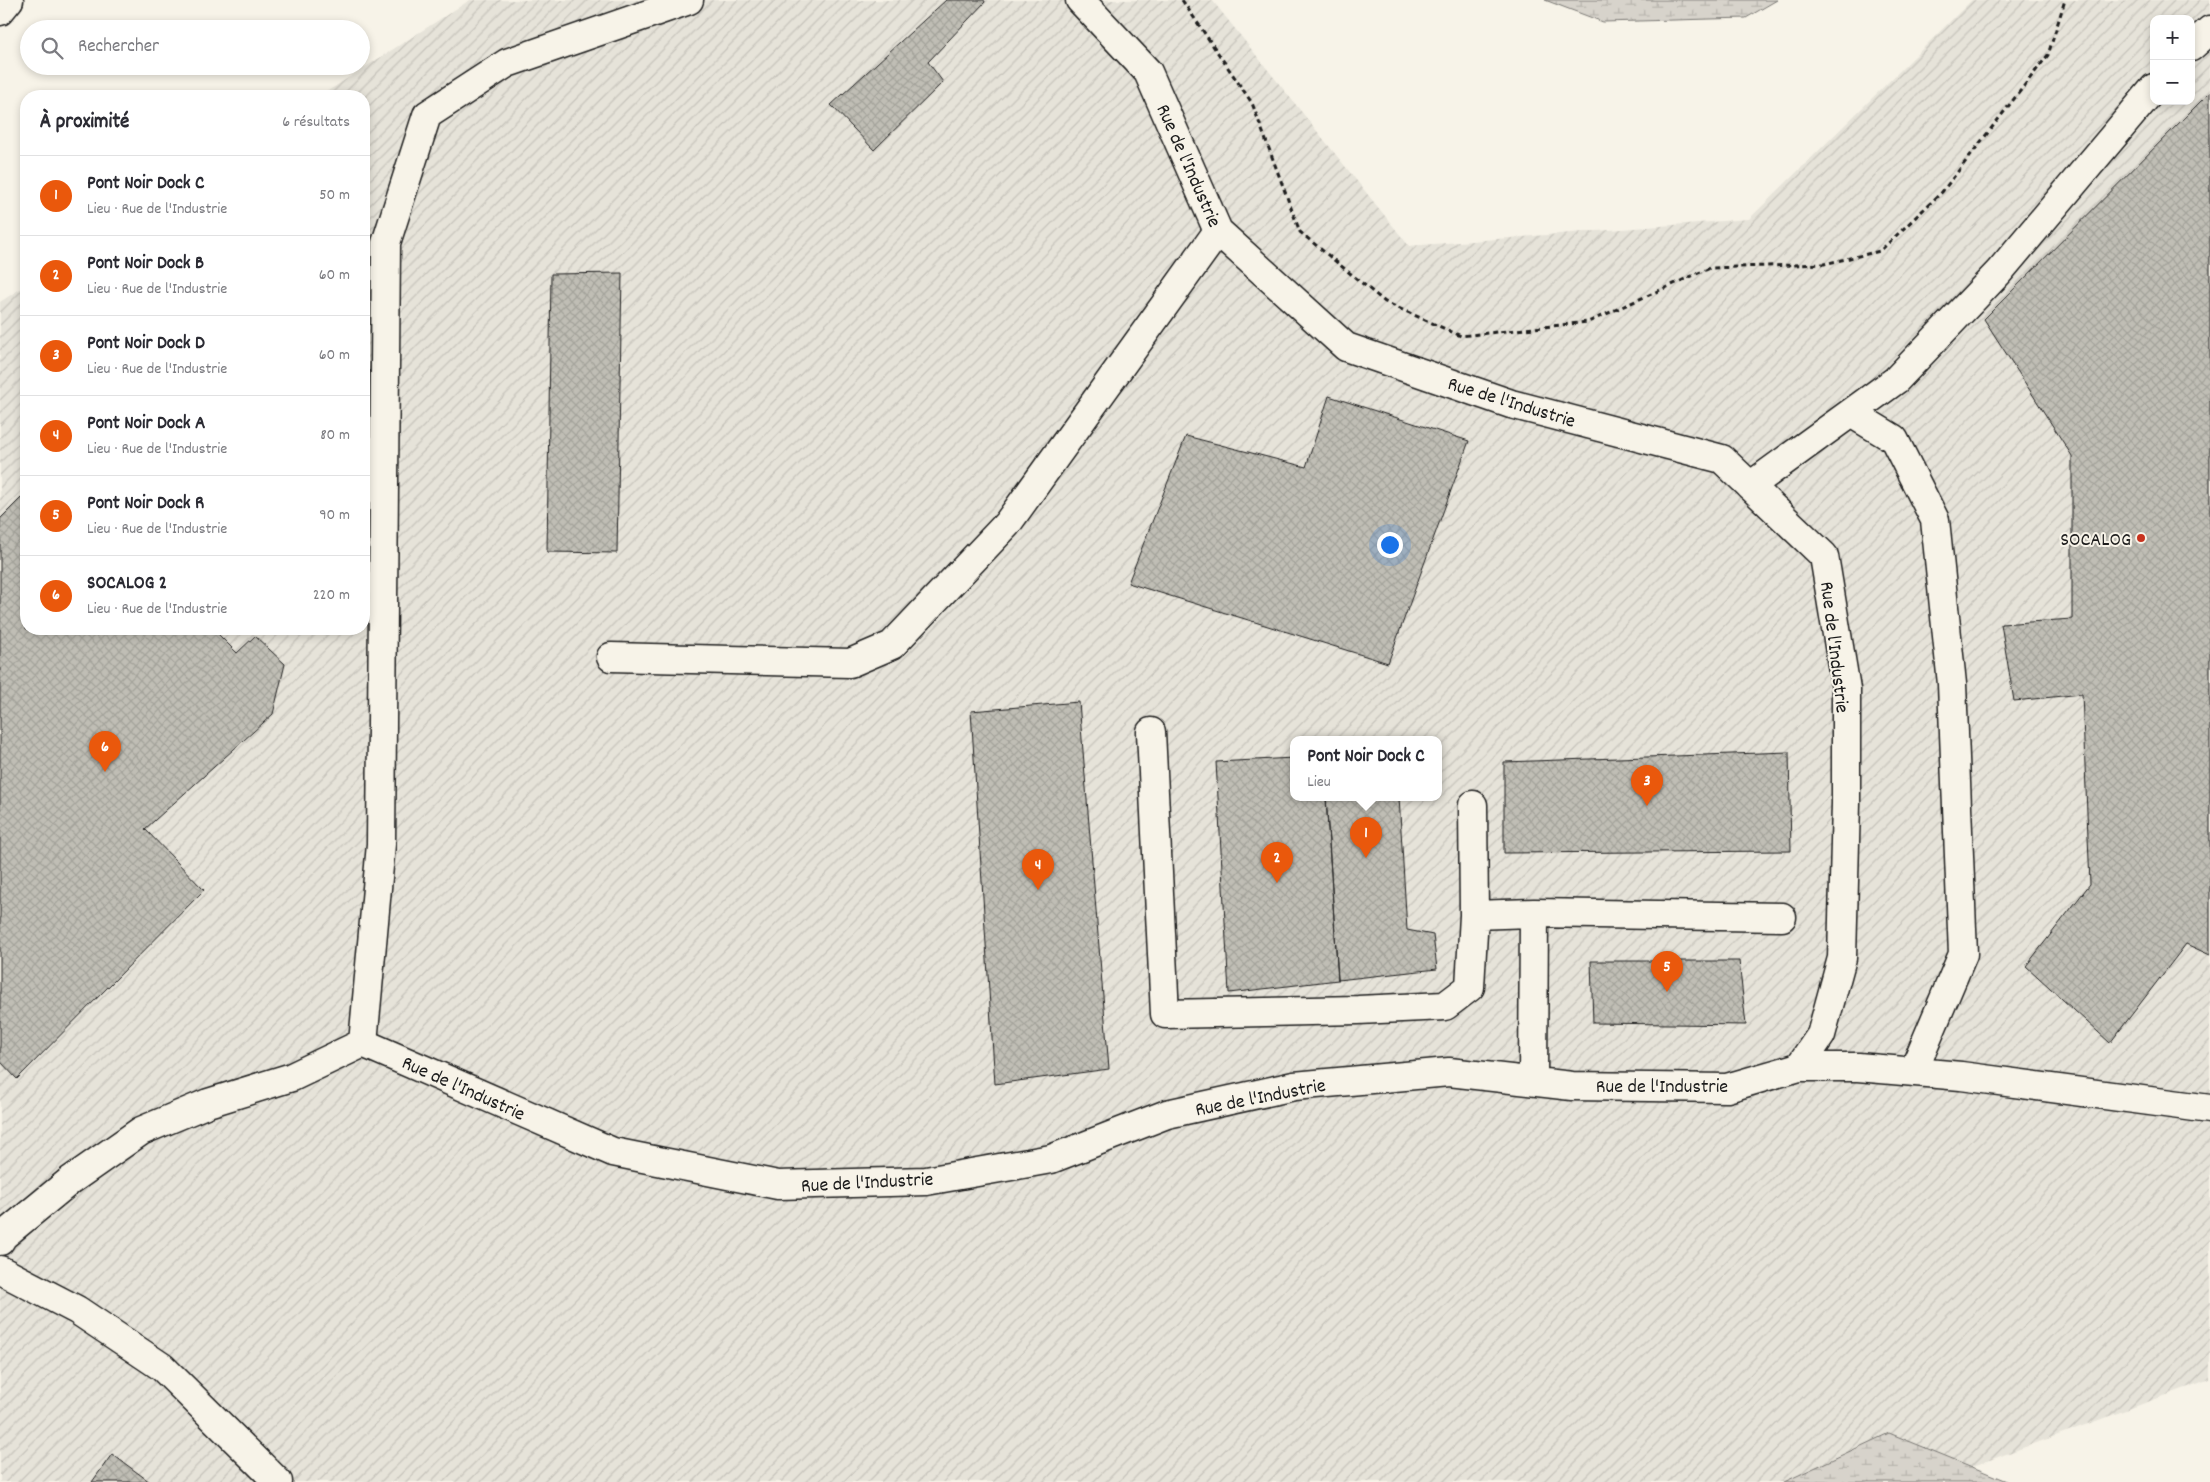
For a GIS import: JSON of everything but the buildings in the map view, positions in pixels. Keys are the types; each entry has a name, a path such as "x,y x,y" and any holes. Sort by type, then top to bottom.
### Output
{"main road":[{"path":"0,12 9,0"},
{"path":"0,1241 3,1236 71,1180 141,1131 208,1103 292,1077 363,1043 381,844 386,243 427,115 507,63 689,0"},
{"name":"Rue de l'Industrie","path":"363,1043 613,1152 778,1185 926,1181 1051,1159 1167,1114 1294,1086 1449,1072 1572,1086 1728,1088 1800,1067 1821,1035 1842,958 1846,803 1846,689 1824,556 1722,459 1511,404 1346,347 1218,231 1148,72 1080,0"},
{"path":"2195,44 2210,30"},
{"path":"1750,486 1896,380 1999,272 2150,93"},
{"path":"611,657 850,662 892,646 1007,524 1218,231"},
{"path":"1851,413 1894,439 1935,520 1952,684 1963,954 1913,1072"},
{"path":"1151,732 1164,1014 1358,1010 1445,1006 1470,988 1474,915 1474,805"},
{"path":"1474,915 1534,913 1782,917"},
{"path":"1533,1081 1534,913"},
{"path":"1800,1067 1858,1067 1960,1076 2210,1109"},
{"path":"0,1270 76,1310 162,1367 278,1482"}],"path":[{"path":"1182,0 1252,103 1300,232 1385,302 1461,336 1588,322 1710,268 1824,264 1880,251 1942,192 2048,55 2064,0"}],"shaded area":[{"path":"470,0 1212,0 1409,246 1749,219 1972,0 2210,0 2210,1379 1930,1482 0,1482 0,302 20,289 20,635 370,635 370,90 329,90 353,75 370,75 370,64"}],"green space":[{"path":"1545,0 1777,0 1746,18 1603,22"},
{"path":"1889,1433 2009,1482 1784,1482"}],"place":[{"name":"SOCALOG","path":"2141,538"},
{"name":"SOCALOG 2","path":"105,772"},
{"name":"Pont Noir Dock D","path":"1647,806"},
{"name":"Pont Noir Dock C","path":"1366,858"},
{"name":"Pont Noir Dock B","path":"1277,883"},
{"name":"Pont Noir Dock A","path":"1038,890"},
{"name":"Pont Noir Dock R","path":"1667,992"}]}
